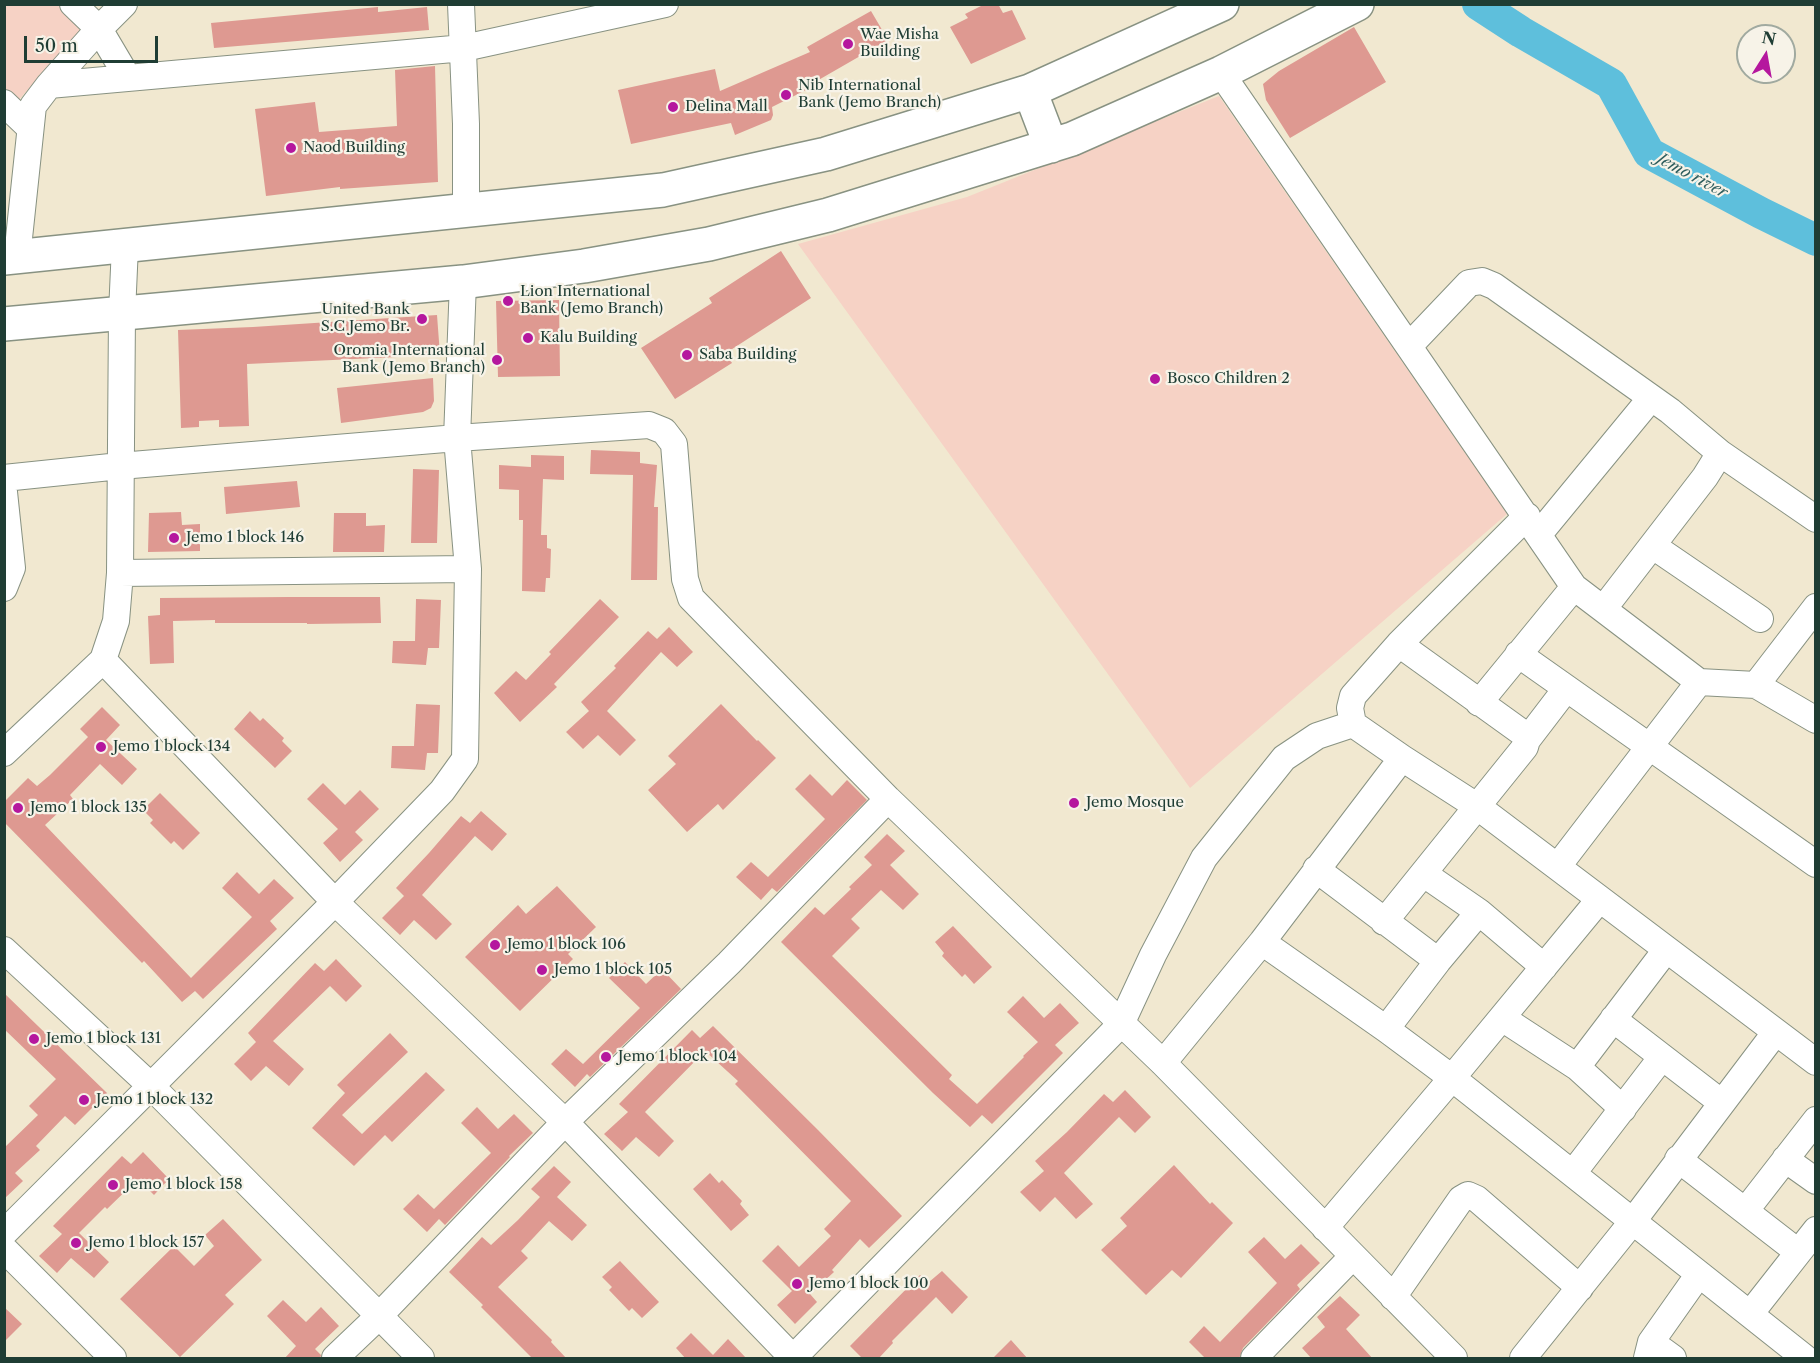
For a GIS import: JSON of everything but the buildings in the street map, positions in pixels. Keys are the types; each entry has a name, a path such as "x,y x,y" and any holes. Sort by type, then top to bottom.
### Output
{"main road":[{"path":"11,257 663,190 826,154 1030,91 1222,4"},
{"path":"4,324 463,282 584,266 709,244 828,215 1072,139 1221,73 1357,4"},
{"path":"1030,91 1051,146"}],"street":[{"path":"73,4 99,29 128,78"},
{"path":"11,257 33,106 49,85 124,4"},
{"path":"461,4 464,48 466,211"},
{"path":"49,85 464,48 665,4"},
{"path":"1221,73 1574,586 1699,682 1756,685 1815,720"},
{"path":"4,104 30,128"},
{"path":"4,753 103,660 116,621 120,573 122,313 125,246"},
{"path":"1410,346 1469,283 1482,281 1494,286 1652,398 1710,442 1720,453 1815,519"},
{"path":"4,1233 335,902 442,791 465,759 468,569 457,438 463,282"},
{"path":"1652,398 1533,525 1399,644 1353,696 1350,708 1353,724 1478,807 1815,1062"},
{"path":"4,477 457,438 649,425 664,431 674,444 685,579 691,598 888,799 1163,1063 1454,1359"},
{"path":"1604,608 1653,546 1720,453"},
{"path":"4,492 12,568 4,588"},
{"path":"1653,546 1761,618"},
{"path":"120,573 468,569"},
{"path":"1479,704 1574,586"},
{"path":"1756,685 1815,607"},
{"path":"1399,644 1479,704 1524,734 1527,740"},
{"path":"1518,654 1815,864"},
{"path":"103,660 335,902 565,1122 793,1359 1121,1024 1153,955 1204,858 1284,758 1317,736 1353,724"},
{"path":"1558,866 1699,682"},
{"path":"1384,922 1525,747 1527,740 1566,689"},
{"path":"1163,1063 1262,942 1402,758"},
{"path":"335,1359 565,1122 729,963 888,799"},
{"path":"1316,869 1438,962"},
{"path":"1424,874 1479,912 1544,967"},
{"path":"1325,1228 1599,900"},
{"path":"1386,1029 1479,912"},
{"path":"1262,942 1452,1078 1806,1359"},
{"path":"4,950 152,1086 421,1359"},
{"path":"1577,1067 1666,951"},
{"path":"1502,1018 1577,1067 1623,1109"},
{"path":"1613,1020 1722,1103"},
{"path":"1523,1359 1633,1221 1775,1032"},
{"path":"1573,1173 1662,1057"},
{"path":"1746,1210 1815,1120"},
{"path":"1678,1159 1798,1252"},
{"path":"1785,1159 1815,1181"},
{"path":"1393,1297 1461,1199 1468,1195 1477,1199 1580,1288"},
{"path":"1750,1314 1815,1230"},
{"path":"4,1249 113,1359"},
{"path":"1254,1359 1353,1256"},
{"path":"1673,1359 1649,1350 1699,1274"}],"shaded area":[{"path":"4,5 64,5 85,25 16,103 5,92"},
{"name":"Bosco Children 2","path":"1219,96 1507,514 1190,788 798,244 967,197"}],"waterway":[{"name":"Jemo river","path":"1478,4 1521,32 1611,84 1649,153 1816,240"}],"place":[{"name":"Wae Misha Building","path":"848,44"},
{"name":"Nib International Bank (Jemo Branch)","path":"786,95"},
{"name":"Delina Mall","path":"673,107"},
{"name":"Naod Building","path":"291,148"},
{"name":"Lion International Bank (Jemo Branch)","path":"508,301"},
{"name":"United Bank S.C Jemo Br.","path":"422,319"},
{"name":"Kalu Building","path":"528,338"},
{"name":"Saba Building","path":"687,355"},
{"name":"Oromia International Bank (Jemo Branch)","path":"497,360"},
{"name":"Bosco Children 2","path":"1155,379"},
{"name":"Jemo 1 block 146","path":"174,538"},
{"name":"Jemo 1 block 134","path":"101,747"},
{"name":"Jemo Mosque","path":"1074,803"},
{"name":"Jemo 1 block 135","path":"18,808"},
{"name":"Jemo 1 block 106","path":"495,945"},
{"name":"Jemo 1 block 105","path":"542,970"},
{"name":"Jemo 1 block 131","path":"34,1039"},
{"name":"Jemo 1 block 104","path":"606,1057"},
{"name":"Jemo 1 block 132","path":"84,1100"},
{"name":"Jemo 1 block 158","path":"113,1185"},
{"name":"Jemo 1 block 157","path":"76,1243"},
{"name":"Jemo 1 block 100","path":"797,1284"}]}
